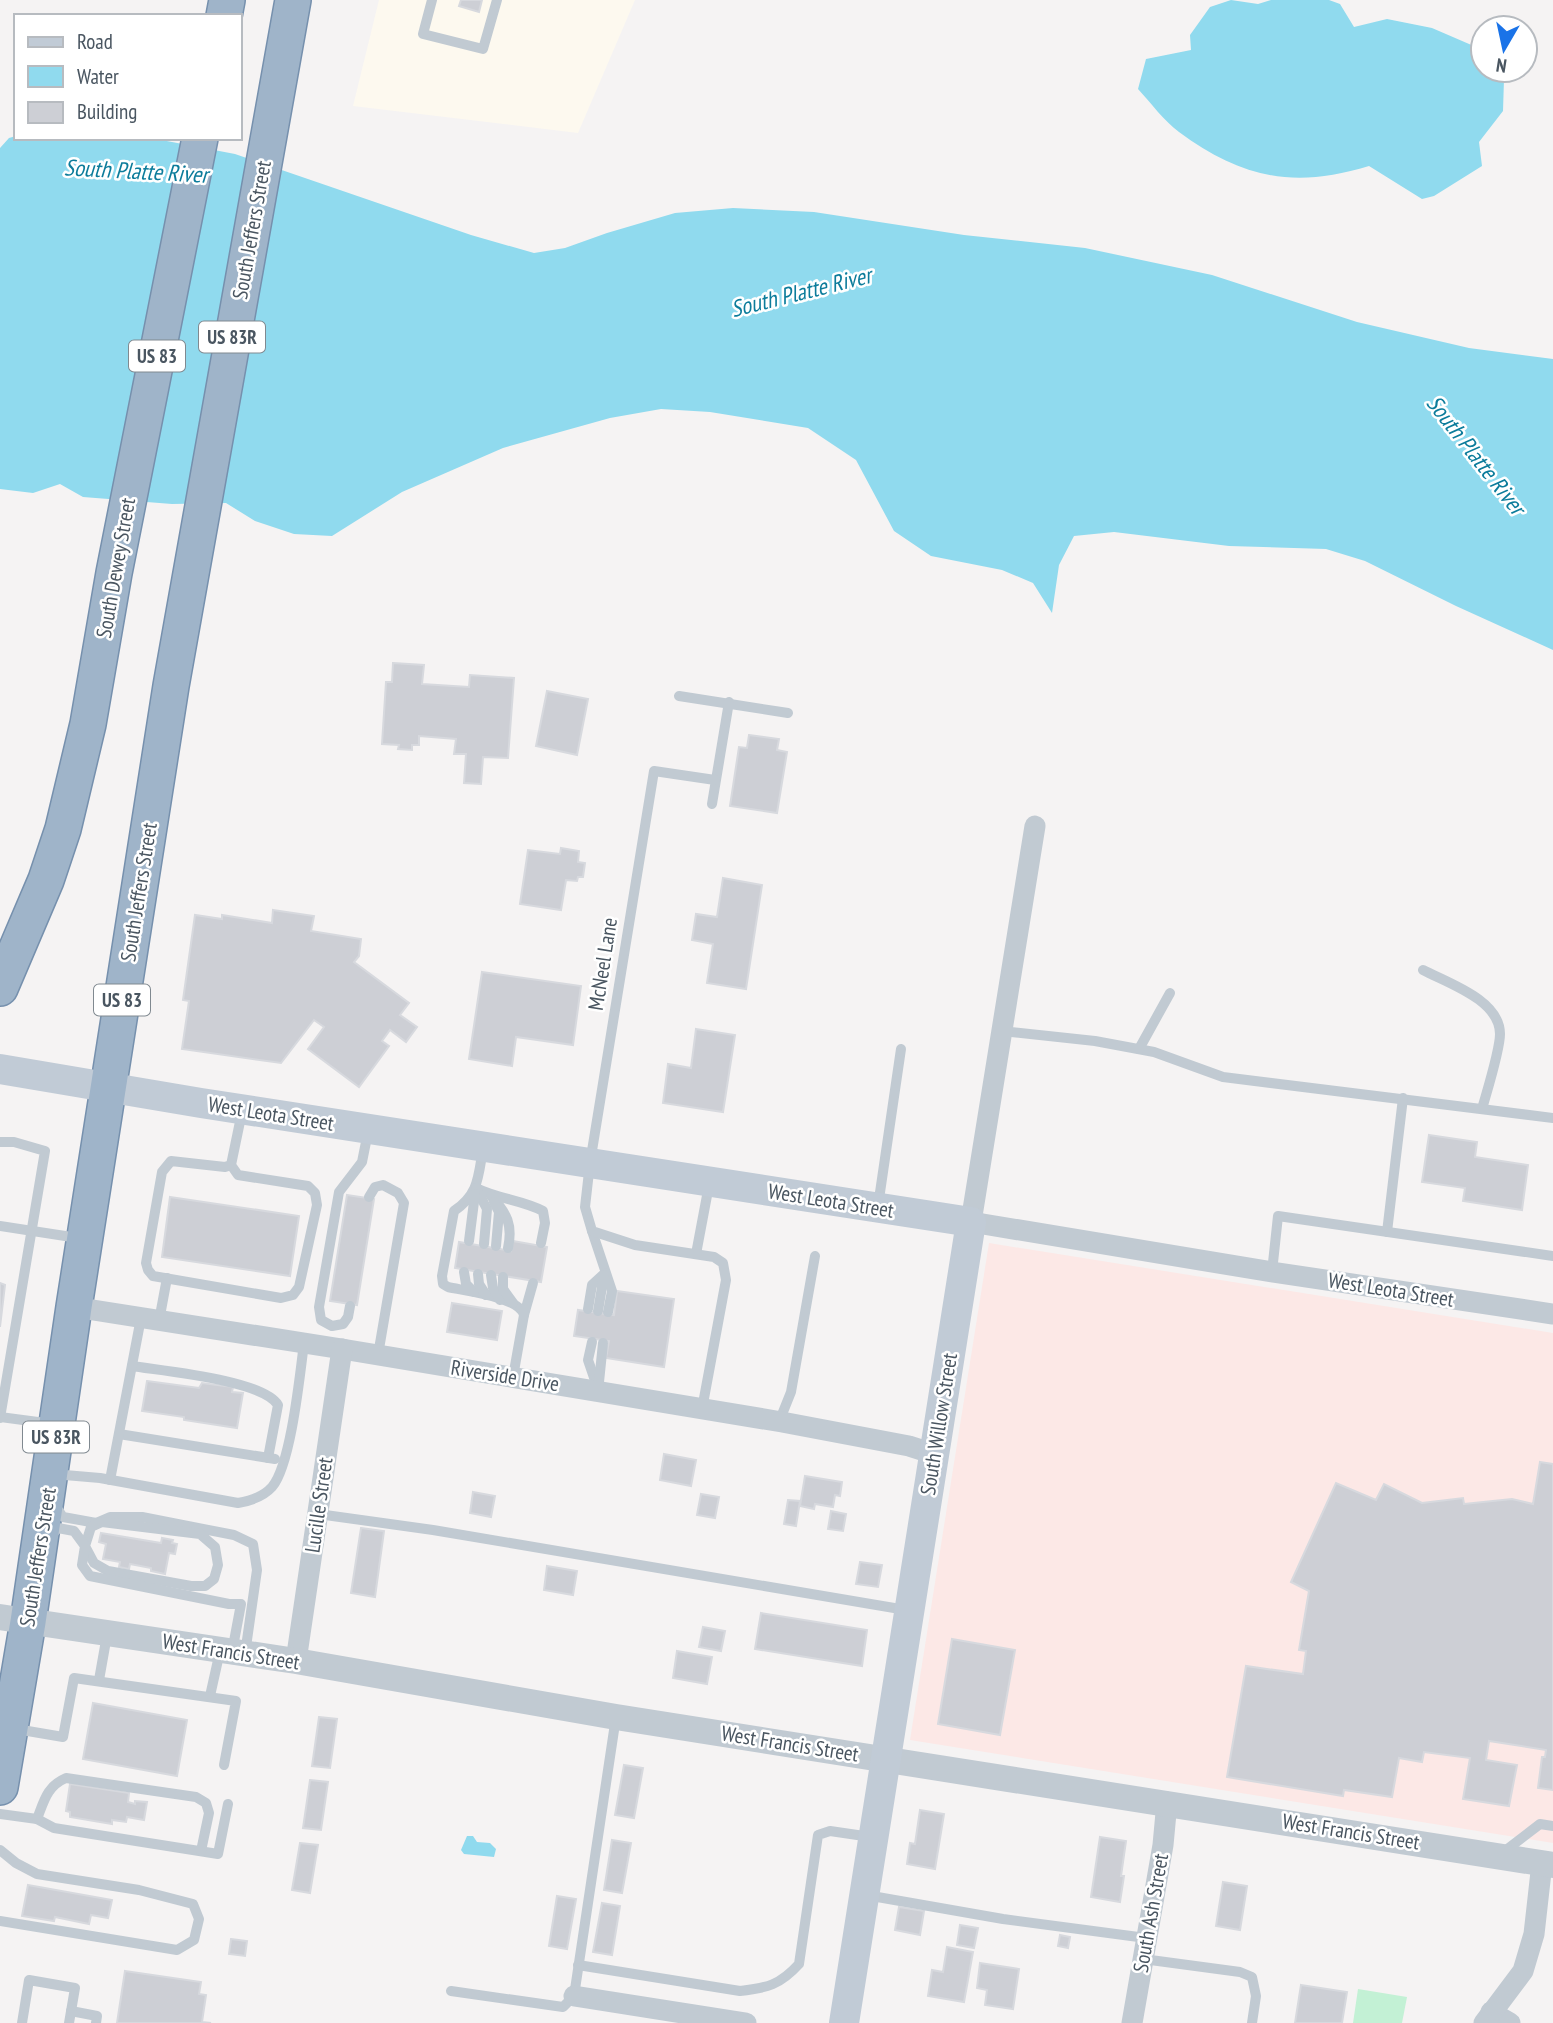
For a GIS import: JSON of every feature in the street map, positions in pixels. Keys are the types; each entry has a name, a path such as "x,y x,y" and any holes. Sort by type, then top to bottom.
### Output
{"highway":[{"name":"South Jeffers Street","path":"1,1771 10,1728 15,1672 14,1620 39,1550 74,1307 190,570 292,0"},
{"name":"South Dewey Street","path":"0,988 30,922 63,829 88,724 114,573 200,140"}],"main road":[{"name":"West Leota Street","path":"0,1069 971,1222"},
{"name":"South Willow Street","path":"844,2023 971,1222"}],"street":[{"name":"South Willow Street","path":"971,1222 1035,826"},
{"name":"West Leota Street","path":"971,1222 1272,1272 1553,1314"},
{"name":"Riverside Drive","path":"74,1307 304,1343 334,1340 378,1355 779,1422 909,1446 934,1454"},
{"name":"Lucille Street","path":"296,1661 318,1514 334,1340"},
{"name":"West Francis Street","path":"14,1620 296,1661 615,1717 1548,1864"},
{"name":"South Ash Street","path":"1132,2023 1163,1845 1167,1802"},
{"path":"1510,2023 1487,2017 1524,1970 1548,1864"},
{"path":"574,1996 746,2023"}],"lane":[{"path":"432,0 423,34 483,49 497,0"},
{"path":"679,696 788,713"},
{"path":"712,804 729,702"},
{"name":"McNeel Lane","path":"605,1273 592,1284 598,1311 612,1291 585,1207 654,771 716,780"},
{"path":"1423,970 1478,998 1497,1019 1500,1035 1482,1109"},
{"path":"1139,1049 1170,993"},
{"path":"1002,1031 1095,1041 1154,1052 1223,1077 1553,1118"},
{"path":"878,1209 901,1049"},
{"path":"1387,1232 1403,1098"},
{"path":"232,1165 225,1167 171,1161 166,1165 162,1172 146,1263 148,1270 153,1276 281,1297 293,1295 299,1287 317,1205 315,1193 308,1186 239,1175 232,1165 243,1109"},
{"path":"350,1306 348,1317 334,1340 321,1320 319,1307 339,1192 362,1162 368,1129"},
{"path":"0,1142 15,1142 45,1152 0,1418 57,1425"},
{"path":"469,1241 483,1146"},
{"path":"696,1254 709,1182"},
{"path":"369,1197 375,1187 383,1185 398,1193 404,1203 378,1355"},
{"path":"476,1188 491,1196 529,1204 543,1211 545,1223 541,1242"},
{"path":"476,1188 487,1209 484,1244"},
{"path":"476,1188 468,1202 454,1211 442,1276 443,1284 513,1303 523,1309 524,1315"},
{"path":"491,1196 506,1211 510,1237 502,1247"},
{"path":"1272,1272 1278,1216 1553,1256"},
{"path":"0,1226 85,1239"},
{"path":"592,1231 635,1245 714,1257 723,1263 726,1280 702,1409"},
{"path":"779,1422 791,1392 815,1256"},
{"path":"464,1272 466,1284 474,1292"},
{"path":"478,1274 479,1284 486,1295"},
{"path":"491,1275 493,1287 500,1300"},
{"path":"503,1277 503,1289 513,1303"},
{"path":"110,1480 132,1366 167,1278"},
{"path":"513,1377 524,1315 533,1283"},
{"path":"592,1342 599,1392 589,1360 592,1342"},
{"path":"39,1550 58,1528 74,1531 94,1563 108,1571 191,1586 205,1586 214,1579 218,1565 215,1547 200,1534 63,1517 56,1509 49,1483 110,1480 238,1503 252,1501 272,1487 283,1461 295,1414 304,1343"},
{"path":"132,1366 246,1385 273,1397 278,1405 268,1458"},
{"path":"119,1434 283,1461"},
{"path":"318,1514 433,1530 908,1610"},
{"path":"210,1696 232,1652 253,1597 257,1570 253,1544 234,1535 142,1517 110,1517 91,1527 82,1565 90,1576 229,1604 240,1604 253,1597"},
{"path":"232,1652 240,1604"},
{"path":"99,1680 107,1633"},
{"path":"10,1728 63,1737 74,1678 210,1696 236,1701 224,1765"},
{"path":"451,1990 563,2007 574,1996 615,1717"},
{"path":"37,1819 47,1794 56,1783 66,1779 196,1797 206,1803 209,1813 201,1851"},
{"path":"0,1814 37,1819 54,1828 218,1854 228,1804"},
{"path":"1499,1856 1540,1824 1553,1826"},
{"path":"578,1965 740,1992 765,1988 786,1979 799,1964 818,1835 830,1831 874,1837"},
{"path":"0,1850 16,1863 37,1874 139,1890 194,1904 199,1919 194,1940 177,1950 0,1921"},
{"path":"865,1895 1003,1919 1144,1948 1240,1972 1252,1977 1256,1996 1252,2023"},
{"path":"23,2023 29,1980 75,1988 69,2023"},
{"path":"71,2011 97,2015 96,2023"}],"shaded area":[{"path":"379,0 635,0 578,133 353,106"},
{"path":"989,1243 1553,1333 1553,1843 910,1740"}],"green space":[{"path":"1358,1989 1407,1997 1402,2023 1353,2023"}],"water":[{"path":"1231,0 1258,4 1271,0 1329,0 1340,4 1354,27 1387,19 1432,28 1469,44 1469,84 1504,84 1503,111 1479,142 1482,166 1434,196 1422,199 1369,166 1316,177 1269,175 1224,160 1202,148 1173,128 1138,89 1146,59 1191,50 1190,35 1210,7"},
{"name":"South Platte River","path":"9,138 162,140 235,154 471,235 534,253 565,248 675,213 733,208 814,212 964,235 1085,248 1212,275 1357,322 1469,348 1553,359 1553,650 1365,561 1326,549 1229,546 1114,532 1074,536 1059,565 1052,613 1033,583 1002,570 931,556 894,531 856,460 808,428 710,412 661,409 610,418 503,448 402,492 332,536 294,534 255,521 226,503 172,504 83,497 60,484 33,493 0,489 0,148"},
{"path":"467,1836 473,1836 477,1842 490,1843 496,1849 494,1857 464,1854 461,1850"}],"building":[{"path":"461,0 482,0 479,12 459,6"},
{"path":"393,663 424,665 422,684 469,687 470,675 514,678 508,758 483,757 481,784 464,783 466,754 454,754 456,739 419,736 419,745 412,745 412,750 398,749 399,745 382,744 386,682 392,682"},
{"path":"547,691 588,699 577,755 536,746"},
{"path":"749,735 779,739 777,750 787,752 777,813 730,806 739,747 747,748"},
{"path":"561,848 579,851 578,862 585,863 583,877 578,877 577,881 566,880 561,910 520,904 528,850 560,854"},
{"path":"723,878 762,885 746,989 707,983 713,944 692,940 696,914 717,917"},
{"path":"273,910 314,916 311,931 361,939 359,956 354,962 409,1003 400,1015 417,1027 406,1042 390,1030 382,1041 389,1046 359,1087 308,1049 324,1027 314,1020 281,1063 182,1049 189,1001 183,1000 195,915 222,919 222,915 272,923"},
{"path":"482,972 581,986 573,1045 516,1037 512,1066 469,1059"},
{"path":"696,1029 735,1035 723,1112 663,1103 668,1064 691,1068"},
{"path":"1429,1135 1477,1142 1475,1157 1528,1165 1522,1210 1463,1201 1465,1188 1422,1182"},
{"path":"347,1195 374,1199 357,1305 330,1301"},
{"path":"170,1197 299,1216 290,1276 162,1257"},
{"path":"513,1241 547,1247 541,1282 455,1268 459,1242 511,1251"},
{"path":"0,1283 5,1285 0,1327"},
{"path":"617,1291 674,1299 664,1367 606,1358 609,1341 574,1336 578,1310 614,1315"},
{"path":"452,1303 502,1311 497,1340 447,1332"},
{"path":"147,1381 199,1388 202,1383 233,1387 232,1392 243,1393 237,1428 142,1411"},
{"path":"664,1454 696,1460 691,1486 660,1480"},
{"path":"1540,1462 1553,1464 1553,1790 1538,1788 1542,1757 1545,1757 1546,1750 1489,1741 1486,1760 1517,1765 1509,1806 1463,1799 1470,1758 1424,1752 1422,1762 1399,1758 1392,1797 1344,1790 1343,1796 1227,1777 1246,1666 1303,1674 1306,1651 1299,1650 1309,1591 1291,1582 1336,1483 1376,1500 1384,1484 1422,1503 1463,1498 1464,1504 1512,1499 1533,1504"},
{"path":"805,1476 842,1482 840,1496 835,1495 833,1507 815,1504 814,1509 800,1506"},
{"path":"473,1492 495,1496 491,1517 470,1513"},
{"path":"701,1494 719,1497 715,1518 697,1515"},
{"path":"788,1500 800,1501 796,1526 784,1524"},
{"path":"831,1511 846,1514 843,1531 828,1529"},
{"path":"361,1528 384,1531 375,1597 351,1593"},
{"path":"101,1533 161,1543 162,1538 173,1540 172,1543 177,1544 175,1554 169,1553 165,1574 130,1564 129,1569 119,1567 120,1562 103,1559 106,1544 99,1542"},
{"path":"860,1562 882,1565 878,1587 856,1584"},
{"path":"547,1566 577,1571 573,1595 544,1590"},
{"path":"761,1613 867,1630 862,1666 755,1649"},
{"path":"703,1627 725,1631 721,1651 699,1647"},
{"path":"952,1639 1015,1650 1000,1735 938,1724"},
{"path":"677,1651 712,1657 707,1684 673,1678"},
{"path":"93,1703 187,1720 177,1776 83,1759"},
{"path":"319,1717 337,1719 330,1768 312,1766"},
{"path":"624,1765 643,1768 634,1818 615,1815"},
{"path":"310,1780 328,1782 321,1830 303,1828"},
{"path":"70,1784 129,1793 128,1802 147,1802 144,1820 127,1817 126,1822 112,1820 112,1824 70,1817 70,1812 66,1811"},
{"path":"920,1810 944,1814 935,1869 907,1864 910,1843 915,1844"},
{"path":"1100,1837 1126,1841 1120,1902 1091,1897"},
{"path":"612,1840 631,1843 622,1893 604,1890"},
{"path":"300,1843 318,1845 310,1893 292,1890"},
{"path":"1223,1882 1247,1886 1240,1930 1216,1926"},
{"path":"28,1885 112,1900 108,1918 91,1915 89,1924 55,1917 54,1921 22,1916"},
{"path":"557,1896 576,1899 567,1949 549,1946"},
{"path":"602,1903 620,1906 612,1955 593,1952"},
{"path":"899,1907 924,1911 920,1935 895,1930"},
{"path":"960,1925 978,1928 974,1948 957,1945"},
{"path":"1060,1935 1070,1937 1068,1948 1058,1946"},
{"path":"231,1939 247,1941 245,1956 229,1954"},
{"path":"947,1947 973,1952 964,2002 928,1996 932,1970 943,1972"},
{"path":"980,1963 1019,1969 1013,2009 985,2005 987,1990 977,1988"},
{"path":"125,1971 201,1982 199,1994 206,1995 202,2022 211,2023 117,2023"},
{"path":"1301,1985 1347,1992 1342,2023 1295,2023"}]}
